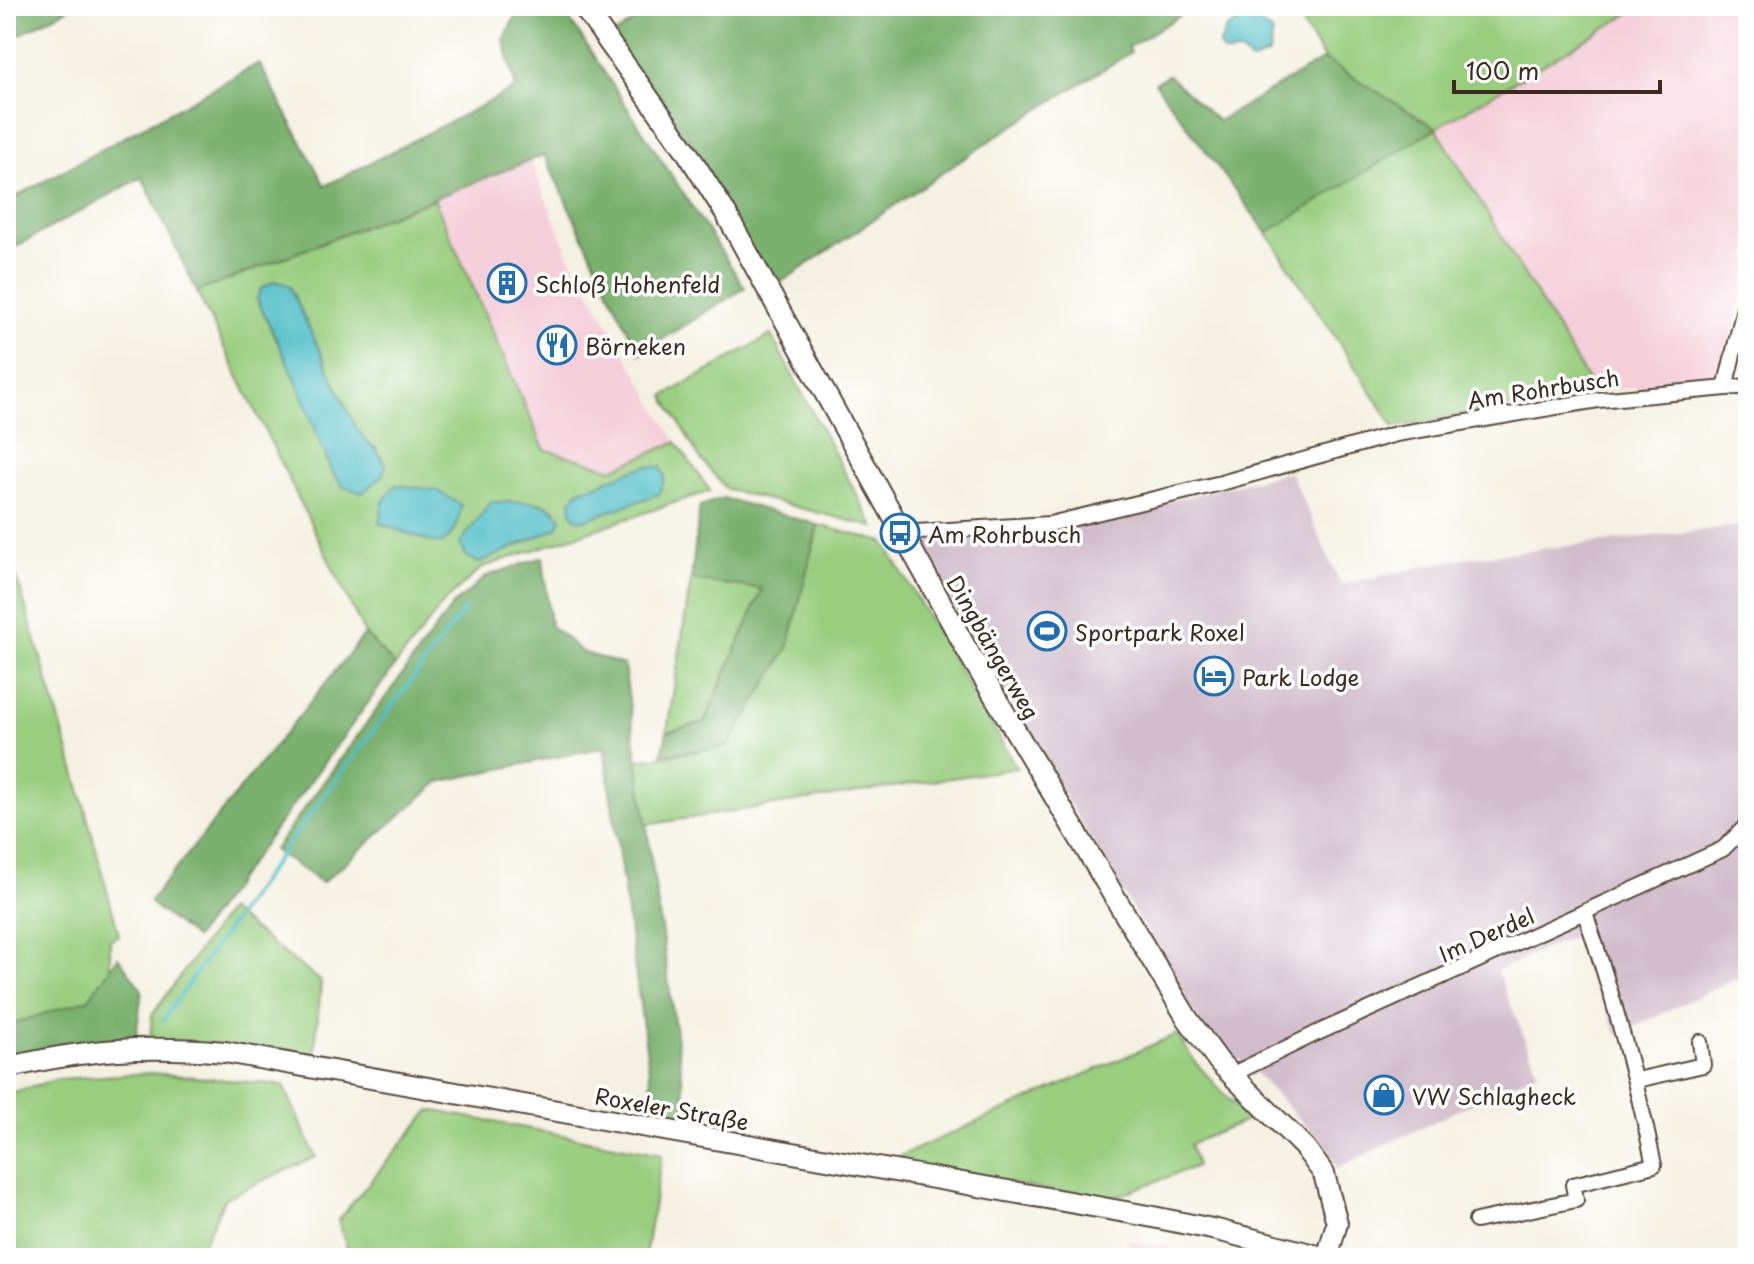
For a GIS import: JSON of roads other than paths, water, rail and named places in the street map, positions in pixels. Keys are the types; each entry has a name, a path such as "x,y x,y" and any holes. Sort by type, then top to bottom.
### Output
{"main road":[{"name":"Dingbängerweg","path":"583,6 685,149 725,212 967,650 1187,1018 1210,1053 1305,1148 1324,1174 1337,1223 1327,1258"},
{"name":"Roxeler Straße","path":"6,1068 56,1056 126,1048 225,1052 1148,1216 1231,1233 1327,1258"}],"street":[{"path":"1725,388 1748,292"},
{"name":"Am Rohrbusch","path":"900,533 1050,524 1221,483 1396,434 1598,400 1748,386"},
{"name":"Im Derdel","path":"1231,1075 1723,849 1748,820"},
{"path":"1476,1221 1576,1200 1573,1185 1654,1165 1637,1080 1585,913"},
{"path":"1637,1080 1703,1065 1700,1042"}],"water":[{"path":"1249,12 1273,33 1269,54 1251,62 1242,53 1229,54 1219,46 1226,29 1237,22 1237,17"},
{"path":"275,281 289,285 356,428 386,465 382,477 362,493 343,487 332,472 296,380 257,299 261,289"},
{"path":"647,466 661,467 665,478 659,494 585,520 577,519 572,514 571,501 579,490"},
{"path":"395,485 436,490 461,505 456,526 443,543 431,542 379,523 383,502"},
{"path":"491,502 548,506 561,518 557,528 479,563 467,557 460,543"}],"waterway":[{"path":"163,1020 282,852 465,609"}],"place":[{"name":"Schloß Hohenfeld","path":"507,283"},
{"name":"Börneken","path":"557,345"},
{"name":"Am Rohrbusch","path":"900,533"},
{"name":"Sportpark Roxel","path":"1047,631"},
{"name":"Park Lodge","path":"1214,676"},
{"name":"VW Schlagheck","path":"1384,1095"}]}
